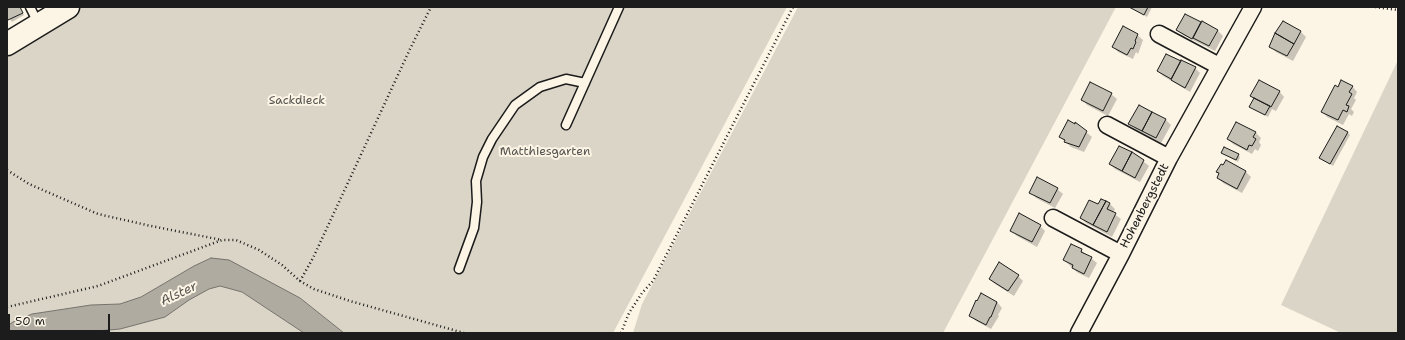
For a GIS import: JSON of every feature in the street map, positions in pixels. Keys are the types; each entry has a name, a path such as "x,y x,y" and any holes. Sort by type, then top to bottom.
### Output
{"street":[{"path":"7,44 34,16 68,7"},
{"name":"Hohenbergstedt","path":"1079,333 1121,254 1169,158 1252,7"},
{"path":"1159,34 1219,66"},
{"name":"Hohenbergstedt","path":"1107,125 1169,158"},
{"name":"Hohenbergstedt","path":"1053,218 1121,254"}],"lane":[{"path":"566,125 619,7"},
{"path":"459,269 474,228 477,202 476,181 483,157 492,139 515,105 540,87 566,79 585,83"}],"path":[{"path":"300,281 313,258 431,7"},
{"path":"621,333 629,313 642,293 653,281 793,7"},
{"path":"1375,7 1398,10"},
{"path":"7,170 29,184 98,214 222,240 236,240 259,250 282,265 300,281 314,289 350,301 464,333"},
{"path":"7,307 98,286 222,240"}],"green space":[{"path":"79,7 787,7 613,333 344,333 300,298 270,283 211,258 194,266 141,297 120,304 91,305 32,314 7,326 7,53"},
{"path":"798,7 1116,7 943,333 633,333 642,304"},
{"path":"1398,60 1398,333 1341,333 1281,305"},
{"path":"220,286 242,292 304,333 74,333 120,329 165,317 189,300 209,289"}],"water":[{"name":"Alster","path":"211,258 229,260 300,298 344,333 304,333 242,292 220,286 209,289 189,300 165,317 120,329 74,333 7,333 7,326 32,314 91,305 120,304 141,297 194,266"}],"building":[{"path":"7,7 20,7 23,13 8,20"},
{"path":"1129,7 1148,7 1144,15"},
{"path":"1185,14 1201,22 1192,39 1176,30"},
{"path":"1202,21 1218,30 1209,46 1193,38"},
{"path":"1283,21 1301,31 1294,44 1275,33"},
{"path":"1123,26 1138,34 1133,49 1131,48 1127,55 1112,47"},
{"path":"1275,33 1294,44 1287,56 1269,47"},
{"path":"1166,54 1181,61 1171,79 1157,71"},
{"path":"1181,60 1196,67 1185,88 1171,80"},
{"path":"1259,80 1280,91 1271,107 1250,96"},
{"path":"1341,80 1353,86 1349,92 1352,94 1346,105 1349,106 1347,112 1343,110 1338,120 1321,112 1335,85 1338,87"},
{"path":"1090,82 1112,93 1103,111 1081,100"},
{"path":"1254,98 1270,106 1265,115 1249,107"},
{"path":"1139,105 1152,112 1142,131 1128,124"},
{"path":"1152,112 1166,119 1156,138 1142,131"},
{"path":"1068,120 1075,124 1075,122 1087,131 1079,147 1064,142 1065,140 1059,137"},
{"path":"1236,122 1256,132 1253,137 1256,139 1252,146 1249,145 1247,150 1227,139"},
{"path":"1337,126 1348,132 1330,164 1319,158"},
{"path":"1119,146 1132,152 1122,171 1109,164"},
{"path":"1224,147 1239,154 1236,160 1221,153"},
{"path":"1132,152 1144,160 1135,178 1122,171"},
{"path":"1226,160 1246,171 1237,189 1217,178 1219,173 1216,172 1221,164 1223,165"},
{"path":"1037,177 1058,188 1050,203 1029,193"},
{"path":"1101,199 1106,201 1093,225 1080,218 1089,200 1098,204"},
{"path":"1106,201 1110,203 1107,209 1116,213 1107,232 1093,225"},
{"path":"1019,213 1041,225 1032,242 1010,231"},
{"path":"1071,244 1082,249 1081,252 1092,257 1084,274 1072,268 1073,265 1063,260"},
{"path":"999,262 1019,275 1008,291 989,279"},
{"path":"981,293 997,302 986,325 969,316"}],"park label":[{"name":"Sackdieck","path":"297,101"},
{"name":"Matthiesgarten","path":"545,152"}]}
